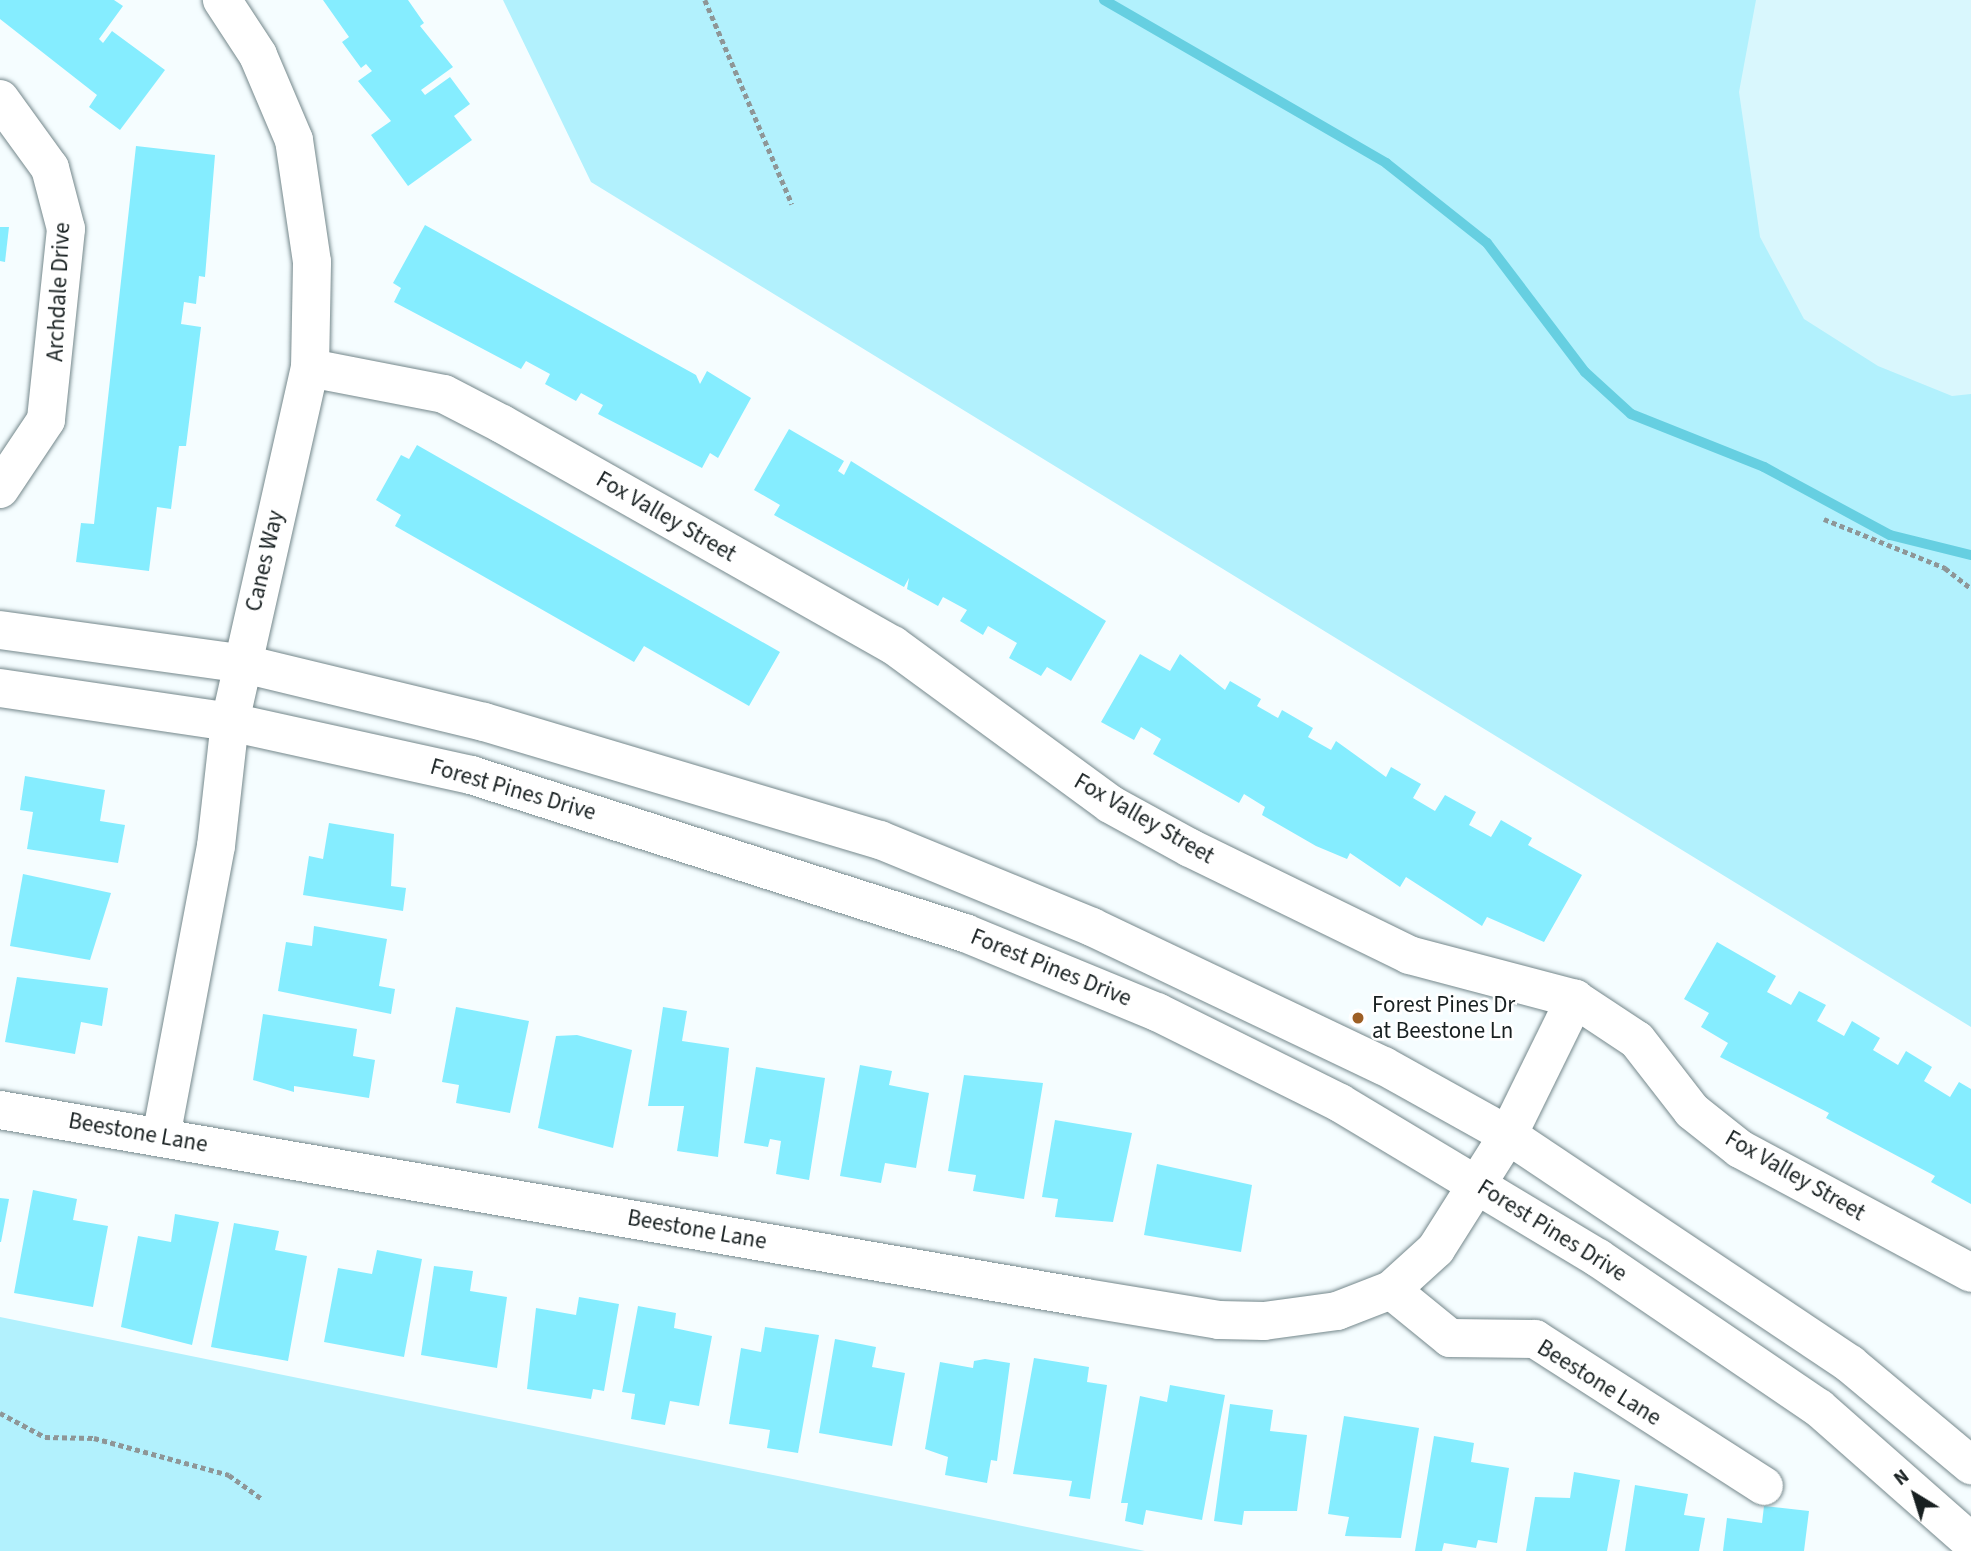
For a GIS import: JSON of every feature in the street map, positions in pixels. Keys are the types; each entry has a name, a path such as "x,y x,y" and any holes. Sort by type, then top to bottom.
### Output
{"street":[{"name":"Canes Way","path":"161,1137 216,846 230,722 310,368 312,262 294,140 258,55 222,0"},
{"name":"Archdale Drive","path":"0,99 50,168 66,229 52,399 27,457 0,489"},
{"name":"Fox Valley Street","path":"310,368 444,394 502,424 892,645 1110,804 1213,860 1409,955 1575,999 1637,1040 1692,1111 1740,1149 1971,1273"},
{"path":"0,630 244,664 484,722 880,841 1092,927 1384,1066 1508,1135 1850,1364 1971,1465"},
{"name":"Forest Pines Drive","path":"0,688 230,722 471,775 965,933 1169,1018 1340,1103 1478,1185 1819,1408 1971,1542"},
{"name":"Beestone Lane","path":"0,1110 1219,1320 1337,1311 1391,1290 1436,1249 1478,1185 1508,1135 1575,999"},
{"name":"Beestone Lane","path":"1391,1290 1450,1338 1535,1339 1765,1486"}],"path":[{"path":"705,0 792,204"},
{"path":"1824,519 1945,568 1971,588"},
{"path":"0,1413 45,1437 94,1438 229,1475 262,1499"}],"shaded area":[{"path":"503,0 1756,0 1739,92 1760,237 1804,319 1878,366 1952,396 1971,394 1971,1027 591,182"},
{"path":"1104,0 1971,0 1971,555"},
{"path":"0,1317 1145,1551 0,1551"}],"building":[{"path":"0,0 114,0 123,6 99,39 103,43 112,31 165,70 120,130 89,107 97,95 0,19"},
{"path":"323,0 408,0 424,23 420,26 453,67 421,90 425,95 450,77 470,104 454,116 472,140 408,186 371,135 391,121 358,81 372,71 366,64 361,68 342,42 349,37"},
{"path":"136,146 215,155 205,277 199,276 196,304 184,302 181,324 201,327 186,446 179,446 171,509 157,507 149,571 76,562 81,523 94,524"},
{"path":"425,225 696,375 700,384 707,371 751,398 718,458 710,453 702,468 598,414 603,405 581,393 576,401 545,384 550,374 526,361 521,369 394,302 401,288 393,283"},
{"path":"0,227 9,227 5,262 0,261"},
{"path":"789,429 844,461 838,471 844,475 851,461 1106,621 1071,681 1047,667 1041,676 1009,658 1017,643 988,626 983,635 960,621 967,610 943,597 938,606 907,589 909,578 904,587 774,515 780,505 754,490"},
{"path":"417,445 780,652 749,706 644,646 634,662 395,526 401,515 376,500 401,455 409,459"},
{"path":"1140,654 1170,671 1180,654 1225,690 1230,681 1261,699 1257,706 1278,718 1282,710 1313,728 1308,737 1331,750 1336,741 1386,777 1391,767 1421,784 1413,798 1435,811 1445,795 1476,812 1469,825 1491,837 1501,820 1532,838 1528,845 1582,875 1544,942 1487,917 1482,926 1406,877 1400,887 1350,853 1347,859 1316,846 1262,815 1265,807 1244,794 1239,803 1153,754 1161,739 1141,727 1134,740 1101,722"},
{"path":"25,776 105,790 100,821 125,825 118,863 27,849 33,812 20,810"},
{"path":"329,823 394,834 391,886 406,888 403,911 303,895 309,856 323,859"},
{"path":"23,874 111,893 90,960 10,946"},
{"path":"314,926 387,939 379,986 395,989 391,1014 278,991 286,942 312,946"},
{"path":"1717,942 1776,976 1767,992 1791,1005 1799,991 1826,1005 1817,1021 1844,1036 1852,1021 1880,1038 1873,1050 1898,1065 1906,1051 1932,1067 1924,1081 1950,1097 1959,1082 1971,1089 1971,1204 1931,1182 1935,1176 1826,1118 1829,1113 1720,1057 1728,1043 1701,1027 1709,1013 1684,999"},
{"path":"17,977 108,988 102,1026 81,1022 75,1054 5,1042"},
{"path":"456,1007 529,1021 510,1113 456,1103 459,1085 442,1082"},
{"path":"663,1007 687,1011 682,1041 729,1048 718,1157 677,1151 684,1106 648,1106"},
{"path":"263,1014 357,1029 353,1056 375,1060 369,1098 294,1086 294,1092 253,1080"},
{"path":"577,1035 632,1050 613,1148 538,1128 556,1036"},
{"path":"860,1065 892,1071 889,1085 929,1093 916,1168 885,1163 881,1183 840,1176"},
{"path":"756,1067 825,1078 809,1180 776,1174 781,1141 770,1139 768,1147 744,1143"},
{"path":"964,1075 1043,1083 1024,1199 973,1191 976,1175 948,1171"},
{"path":"1055,1120 1132,1133 1113,1222 1055,1217 1058,1199 1042,1197"},
{"path":"1157,1164 1252,1185 1241,1252 1144,1235"},
{"path":"33,1190 77,1199 73,1220 108,1226 93,1307 14,1293"},
{"path":"0,1198 9,1199 1,1242 0,1242"},
{"path":"175,1214 219,1222 192,1345 121,1327 138,1236 171,1242"},
{"path":"234,1223 279,1231 275,1250 307,1256 288,1361 211,1347"},
{"path":"377,1250 422,1259 404,1357 324,1342 338,1268 372,1274"},
{"path":"434,1266 473,1271 470,1291 507,1297 497,1368 421,1355"},
{"path":"579,1297 619,1304 604,1391 593,1389 591,1399 527,1389 536,1308 576,1315"},
{"path":"638,1306 676,1313 674,1328 712,1336 699,1406 670,1401 665,1425 631,1419 635,1394 622,1392"},
{"path":"765,1327 819,1335 798,1453 767,1448 770,1430 729,1424 741,1348 761,1352"},
{"path":"835,1339 876,1347 872,1367 905,1373 892,1446 819,1433"},
{"path":"1034,1358 1089,1367 1087,1382 1107,1385 1090,1499 1069,1496 1072,1481 1013,1474"},
{"path":"985,1359 1010,1363 997,1461 991,1460 987,1483 945,1475 948,1457 925,1449 940,1362 973,1368 974,1361"},
{"path":"1170,1385 1225,1395 1202,1520 1146,1510 1143,1525 1125,1521 1128,1503 1121,1503 1140,1396 1167,1402"},
{"path":"1230,1404 1273,1410 1270,1431 1307,1435 1297,1511 1244,1511 1242,1525 1214,1521"},
{"path":"1344,1416 1419,1428 1401,1538 1345,1536 1349,1517 1328,1514"},
{"path":"1434,1436 1474,1443 1471,1462 1509,1468 1497,1543 1478,1540 1476,1548 1444,1543 1442,1551 1415,1551"},
{"path":"1574,1472 1620,1480 1607,1551 1526,1551 1535,1497 1570,1498"},
{"path":"1635,1485 1688,1494 1684,1515 1705,1518 1699,1551 1625,1551"},
{"path":"1764,1506 1809,1511 1804,1551 1723,1551 1727,1518 1762,1523"}],"waterway":[{"path":"1104,0 1386,163 1487,243 1585,372 1631,414 1764,467 1890,535 1971,555"}],"place":[{"name":"Forest Pines Dr at Beestone Ln","path":"1358,1018"}]}
